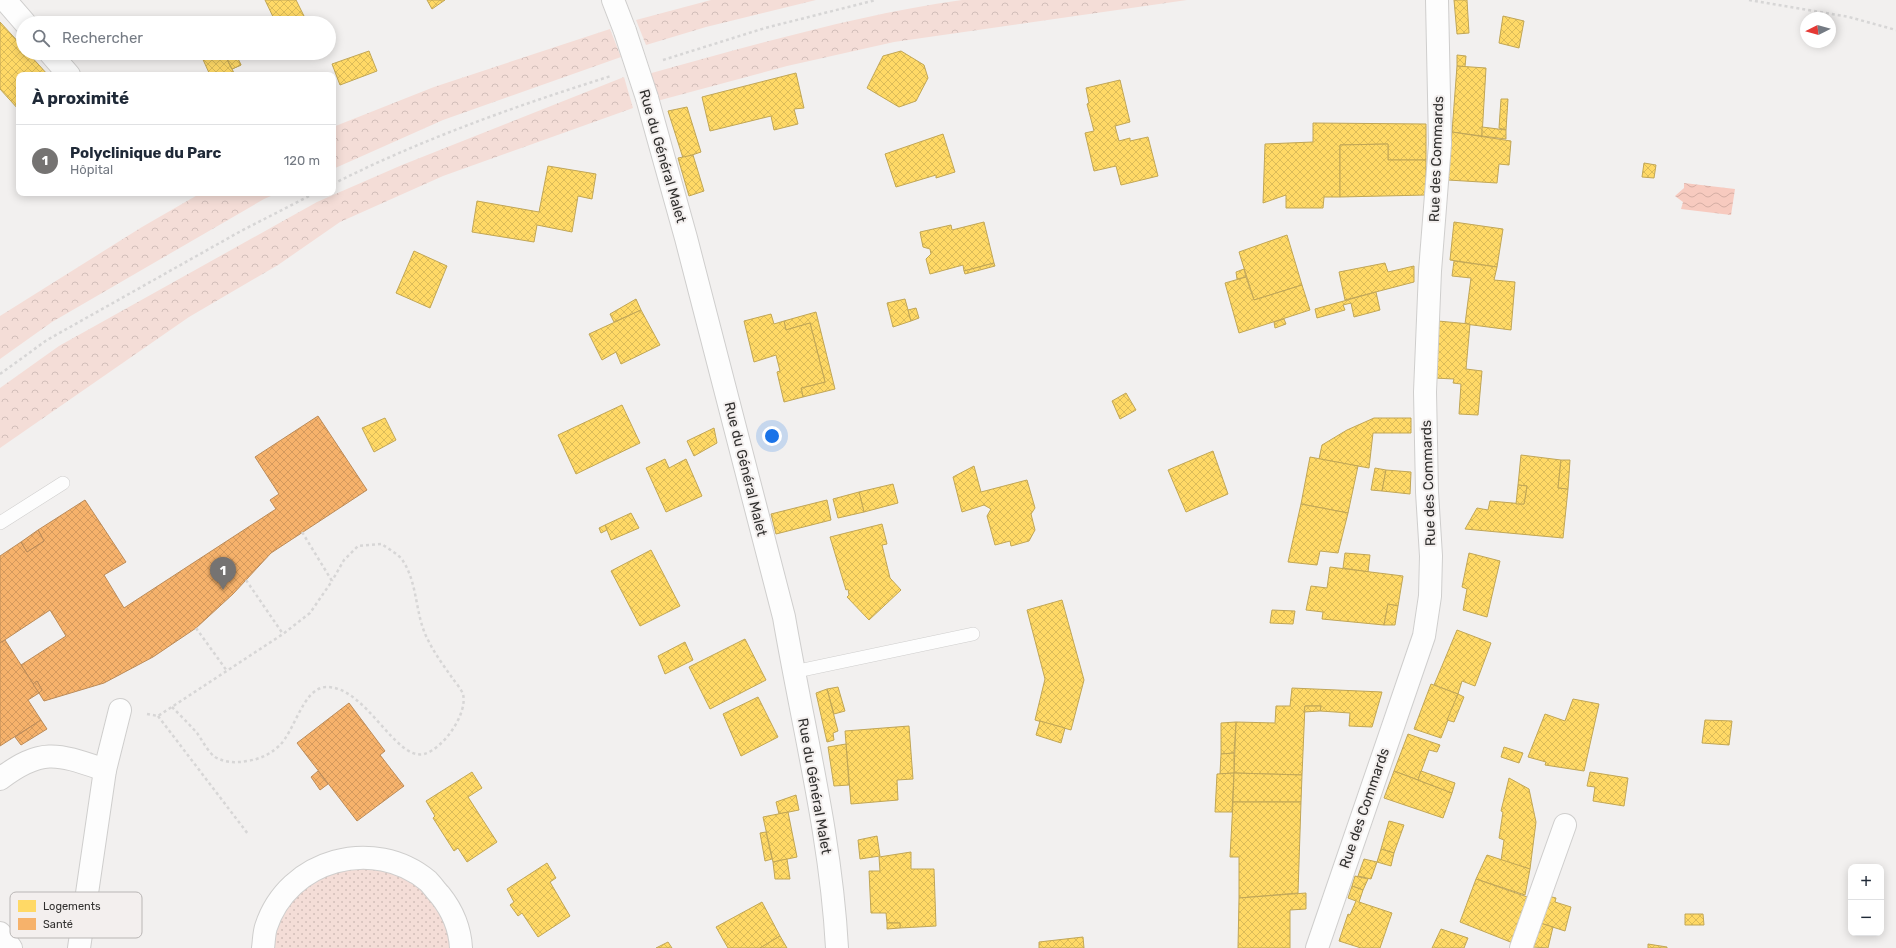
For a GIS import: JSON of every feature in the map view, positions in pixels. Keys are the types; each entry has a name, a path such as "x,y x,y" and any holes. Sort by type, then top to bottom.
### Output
{"street":[{"path":"5,0 19,16"},
{"name":"Rue du Général Malet","path":"613,0 626,31 682,223 780,602 793,672 817,783 835,904 837,948"},
{"name":"Rue des Commards","path":"1317,948 1424,636 1430,596 1431,556 1427,492 1426,392 1430,271 1440,144 1437,0"},
{"path":"56,60 66,72"},
{"path":"87,892 105,770 120,710"},
{"path":"0,780 26,761 49,756 64,756 105,770"},
{"path":"1521,948 1565,825"},
{"path":"263,948 266,927 281,897 305,874 336,860 368,856 400,864 428,882 449,907 460,938 461,948"},
{"path":"0,933 12,948"},
{"path":"79,948 80,938"}],"lane":[{"path":"0,523 63,483"},
{"path":"793,672 973,634"}],"path":[{"path":"658,61 765,28 876,0"},
{"path":"1749,0 1848,17 1896,30"},
{"path":"336,182 384,158 521,104 613,76"},
{"path":"0,374 47,340 241,230 309,196"},
{"path":"302,532 332,581"},
{"path":"172,707 196,732 214,756 234,764 263,758 279,746 292,731 300,709 313,693 324,687 339,688 353,697 372,714 400,747 413,753 424,754 436,747 448,736 457,722 462,708 463,694 426,637 417,610 412,582 403,560 382,544 358,546 344,560 332,581 310,613 283,634 158,716 248,834"},
{"path":"246,580 283,634"},
{"path":"196,628 227,671"}],"green space":[{"path":"711,0 816,0 706,27 646,45 636,20"},
{"path":"962,0 1187,0 894,42 787,66 657,101 648,74 804,32 882,14"},
{"path":"610,29 621,57 443,120 336,168 336,126 434,87"},
{"path":"624,77 633,108 443,176 340,222 278,265 189,317 0,448 0,388 59,346 317,202 331,196 336,196 336,194 402,165"},
{"path":"196,196 271,196 52,322 0,359 0,316 142,227"},
{"path":"335,860 428,881 461,948 263,948 281,897"}],"water":[{"path":"1684,183 1735,189 1731,215 1681,209 1683,202 1675,196 1684,188"}],"building: Logements":[{"path":"265,0 296,0 304,16 273,16"},
{"path":"427,0 445,0 432,9"},
{"path":"1454,0 1467,0 1469,33 1457,34"},
{"path":"1503,16 1524,21 1519,48 1499,43"},
{"path":"0,22 16,39 16,60 34,60 45,72 16,72 16,107 0,89"},
{"path":"369,51 377,71 340,85 332,64"},
{"path":"901,51 924,65 928,78 916,101 899,107 867,88 883,56"},
{"path":"1457,55 1466,56 1465,67 1457,66"},
{"path":"203,60 228,60 234,72 209,72"},
{"path":"228,60 238,60 241,65 232,69"},
{"path":"228,60 238,60 241,65 232,69"},
{"path":"1457,66 1486,68 1482,136 1452,132"},
{"path":"796,73 804,108 794,109 798,124 774,130 771,116 710,131 702,97"},
{"path":"1120,80 1130,122 1115,126 1119,141 1130,138 1130,141 1148,137 1158,176 1121,185 1116,166 1094,171 1085,133 1094,131 1087,104 1089,103 1086,88"},
{"path":"1501,99 1508,99 1506,130 1499,128"},
{"path":"687,107 701,152 683,158 668,111"},
{"path":"1313,123 1426,124 1426,160 1388,160 1388,144 1340,145 1340,197 1324,197 1323,208 1286,208 1286,195 1263,203 1265,144 1313,142"},
{"path":"1482,127 1506,130 1506,139 1482,136"},
{"path":"1452,132 1511,141 1509,165 1499,164 1497,183 1448,180"},
{"path":"943,134 955,172 936,178 936,175 896,187 885,154"},
{"path":"1388,144 1388,160 1426,160 1426,195 1340,197 1340,145"},
{"path":"693,155 704,191 689,196 678,158"},
{"path":"1644,163 1656,165 1654,178 1642,177"},
{"path":"548,166 596,174 592,199 578,196 572,232 537,225 534,242 472,232 477,201 539,212"},
{"path":"984,222 994,263 964,271 963,265 930,274 926,259 931,254 930,249 923,247 920,232 951,225 952,230"},
{"path":"1454,222 1503,229 1497,267 1450,260"},
{"path":"1287,235 1302,285 1254,300 1239,252"},
{"path":"414,251 447,266 430,308 396,293"},
{"path":"1454,261 1497,267 1494,280 1515,282 1511,330 1465,324 1471,278 1452,276"},
{"path":"994,263 995,266 965,274 964,271"},
{"path":"1385,263 1388,272 1414,266 1414,282 1345,300 1339,272"},
{"path":"1244,269 1246,277 1237,279 1236,272"},
{"path":"1246,277 1254,300 1302,285 1310,310 1239,333 1225,283"},
{"path":"1376,292 1380,310 1354,317 1351,303 1343,305 1345,310 1317,318 1315,309"},
{"path":"636,299 641,310 614,322 610,314"},
{"path":"905,299 911,321 893,327 887,303"},
{"path":"916,308 919,318 911,321 908,310"},
{"path":"641,310 660,345 621,364 616,352 602,360 589,334"},
{"path":"816,312 835,389 803,397 801,388 825,382 810,323 786,330 784,321"},
{"path":"771,314 774,324 784,321 786,330 810,323 825,382 801,388 803,397 784,402 777,372 780,371 776,355 754,362 744,321"},
{"path":"1284,319 1286,324 1275,328 1274,322"},
{"path":"1438,321 1470,324 1466,369 1482,371 1478,415 1459,414 1461,384 1453,383 1454,379 1434,378"},
{"path":"1126,393 1136,410 1120,419 1112,401"},
{"path":"622,405 640,443 576,474 558,435"},
{"path":"385,418 396,440 374,452 362,428"},
{"path":"1374,418 1411,418 1411,433 1373,433 1369,468 1319,459 1322,445 1347,430"},
{"path":"714,428 717,443 694,456 687,441"},
{"path":"1213,451 1228,494 1186,512 1168,470"},
{"path":"1521,455 1561,460 1558,488 1568,489 1563,538 1465,529 1477,508 1488,510 1490,501 1524,504 1527,486 1518,485"},
{"path":"1310,457 1358,466 1348,513 1301,504"},
{"path":"665,459 669,468 686,459 702,496 666,512 646,468"},
{"path":"1561,460 1570,460 1568,489 1558,488"},
{"path":"974,466 981,492 1027,480 1035,508 1031,514 1035,530 1029,541 1011,546 1010,541 995,545 987,516 991,509 984,505 962,512 953,477"},
{"path":"1375,468 1386,470 1382,491 1371,490"},
{"path":"1386,470 1411,472 1410,494 1382,491"},
{"path":"893,484 898,503 864,512 859,492"},
{"path":"1518,485 1527,486 1524,504 1516,504"},
{"path":"859,492 864,512 838,518 833,499"},
{"path":"827,500 831,520 776,534 771,514"},
{"path":"1301,504 1348,513 1338,553 1320,551 1317,565 1288,562"},
{"path":"631,513 639,528 611,540 605,525"},
{"path":"882,524 887,544 882,545 890,578 901,590 869,620 847,597 849,595 848,589 846,590 830,537"},
{"path":"605,525 607,530 601,533 599,528"},
{"path":"651,550 680,606 640,626 611,571"},
{"path":"1345,553 1370,555 1368,572 1343,568"},
{"path":"1469,553 1500,561 1487,617 1463,610 1467,589 1462,587"},
{"path":"1330,567 1403,576 1398,606 1388,604 1384,625 1322,619 1323,612 1306,610 1311,586 1327,588"},
{"path":"1062,600 1084,680 1071,730 1035,720 1045,679 1027,610"},
{"path":"1388,604 1398,606 1395,625 1384,625"},
{"path":"1272,610 1295,611 1293,624 1270,623"},
{"path":"1457,630 1491,643 1475,686 1462,681 1458,694 1434,685"},
{"path":"745,639 766,680 710,709 689,667"},
{"path":"685,642 693,660 665,674 658,656"},
{"path":"1431,684 1458,694 1441,738 1414,729"},
{"path":"838,687 845,711 834,714 827,689"},
{"path":"1292,688 1382,692 1372,727 1349,726 1350,713 1320,711 1321,706 1305,706 1302,775 1234,773 1236,722 1275,723 1276,706 1290,706"},
{"path":"827,689 838,731 833,733 834,740 827,742 816,693"},
{"path":"1458,694 1464,697 1454,722 1447,720"},
{"path":"758,697 778,737 741,756 723,714"},
{"path":"1573,699 1599,704 1584,771 1545,765 1546,762 1528,757 1545,714 1565,721"},
{"path":"1305,706 1321,706 1320,711 1304,712"},
{"path":"1705,720 1732,721 1729,745 1702,743"},
{"path":"1040,721 1065,728 1061,743 1036,735"},
{"path":"1236,722 1234,753 1221,754 1221,723"},
{"path":"909,726 913,779 897,780 898,800 851,804 845,731"},
{"path":"1408,734 1440,745 1437,752 1429,750 1418,780 1394,771"},
{"path":"846,744 849,785 834,786 828,747"},
{"path":"1504,747 1523,753 1519,763 1501,757"},
{"path":"1234,753 1234,773 1220,774 1221,754"},
{"path":"1394,771 1452,793 1443,818 1384,798"},
{"path":"1421,771 1455,783 1452,793 1418,780"},
{"path":"472,772 482,788 468,797 497,842 467,862 458,848 454,851 433,818 435,816 426,801"},
{"path":"1590,772 1628,778 1624,806 1593,801 1595,787 1587,786"},
{"path":"1234,773 1232,812 1215,812 1217,774"},
{"path":"1234,773 1302,775 1301,802 1233,802"},
{"path":"1509,778 1529,789 1536,822 1530,869 1501,861 1504,840 1499,838 1503,812 1501,811"},
{"path":"796,795 799,810 779,814 776,802"},
{"path":"1233,802 1301,802 1298,893 1239,898 1239,857 1230,857"},
{"path":"788,812 797,857 773,862 763,817"},
{"path":"1389,821 1404,825 1394,853 1381,849"},
{"path":"766,832 772,859 765,861 760,833"},
{"path":"877,836 880,856 860,859 858,840"},
{"path":"1381,849 1394,853 1391,866 1377,862"},
{"path":"911,852 911,869 934,869 936,926 900,928 900,923 887,923 886,913 871,913 869,871 880,871 879,857"},
{"path":"1487,855 1530,869 1525,895 1476,879"},
{"path":"787,859 790,879 775,879 773,862"},
{"path":"1364,859 1377,862 1371,879 1358,876"},
{"path":"547,863 556,878 550,882 570,916 538,937 522,913 518,916 510,905 514,902 507,889"},
{"path":"1355,876 1368,879 1363,890 1352,886"},
{"path":"1476,879 1533,899 1518,945 1460,922"},
{"path":"1352,886 1363,890 1359,902 1392,913 1380,948 1361,948 1339,941 1348,914 1350,915 1356,901 1348,898"},
{"path":"1306,893 1306,909 1290,910 1290,948 1238,948 1239,898"},
{"path":"1548,896 1556,898 1555,902 1571,907 1565,931 1540,923"},
{"path":"762,902 780,936 760,948 728,948 716,927"},
{"path":"1685,914 1703,914 1704,925 1685,925"},
{"path":"887,923 900,923 900,928 887,929"},
{"path":"1540,923 1553,927 1548,948 1533,947"},
{"path":"1441,929 1468,938 1464,948 1432,948"},
{"path":"780,936 787,948 760,948"},
{"path":"1083,937 1084,948 1039,948 1039,942"},
{"path":"668,942 672,948 656,948"},
{"path":"1648,944 1667,947 1667,948 1648,948"}],"building: Santé":[{"path":"318,416 367,490 271,553 233,594 196,628 153,657 104,683 44,701 39,693 42,690 37,681 33,684 21,665 66,636 50,610 0,643 0,556 21,542 27,552 44,541 38,530 85,500 126,562 104,575 124,608 276,509 270,500 279,494 255,457"},
{"path":"38,530 44,541 27,552 21,542"},
{"path":"5,640 39,693 28,700 41,720 0,746 0,643"},
{"path":"37,681 42,690 39,693 33,684"},
{"path":"349,703 385,751 380,755 404,786 357,821 297,743"},
{"path":"41,720 47,729 21,745 15,737"},
{"path":"318,771 328,784 320,790 311,777"}],"place":[{"name":"Polyclinique du Parc","path":"223,590"}]}
